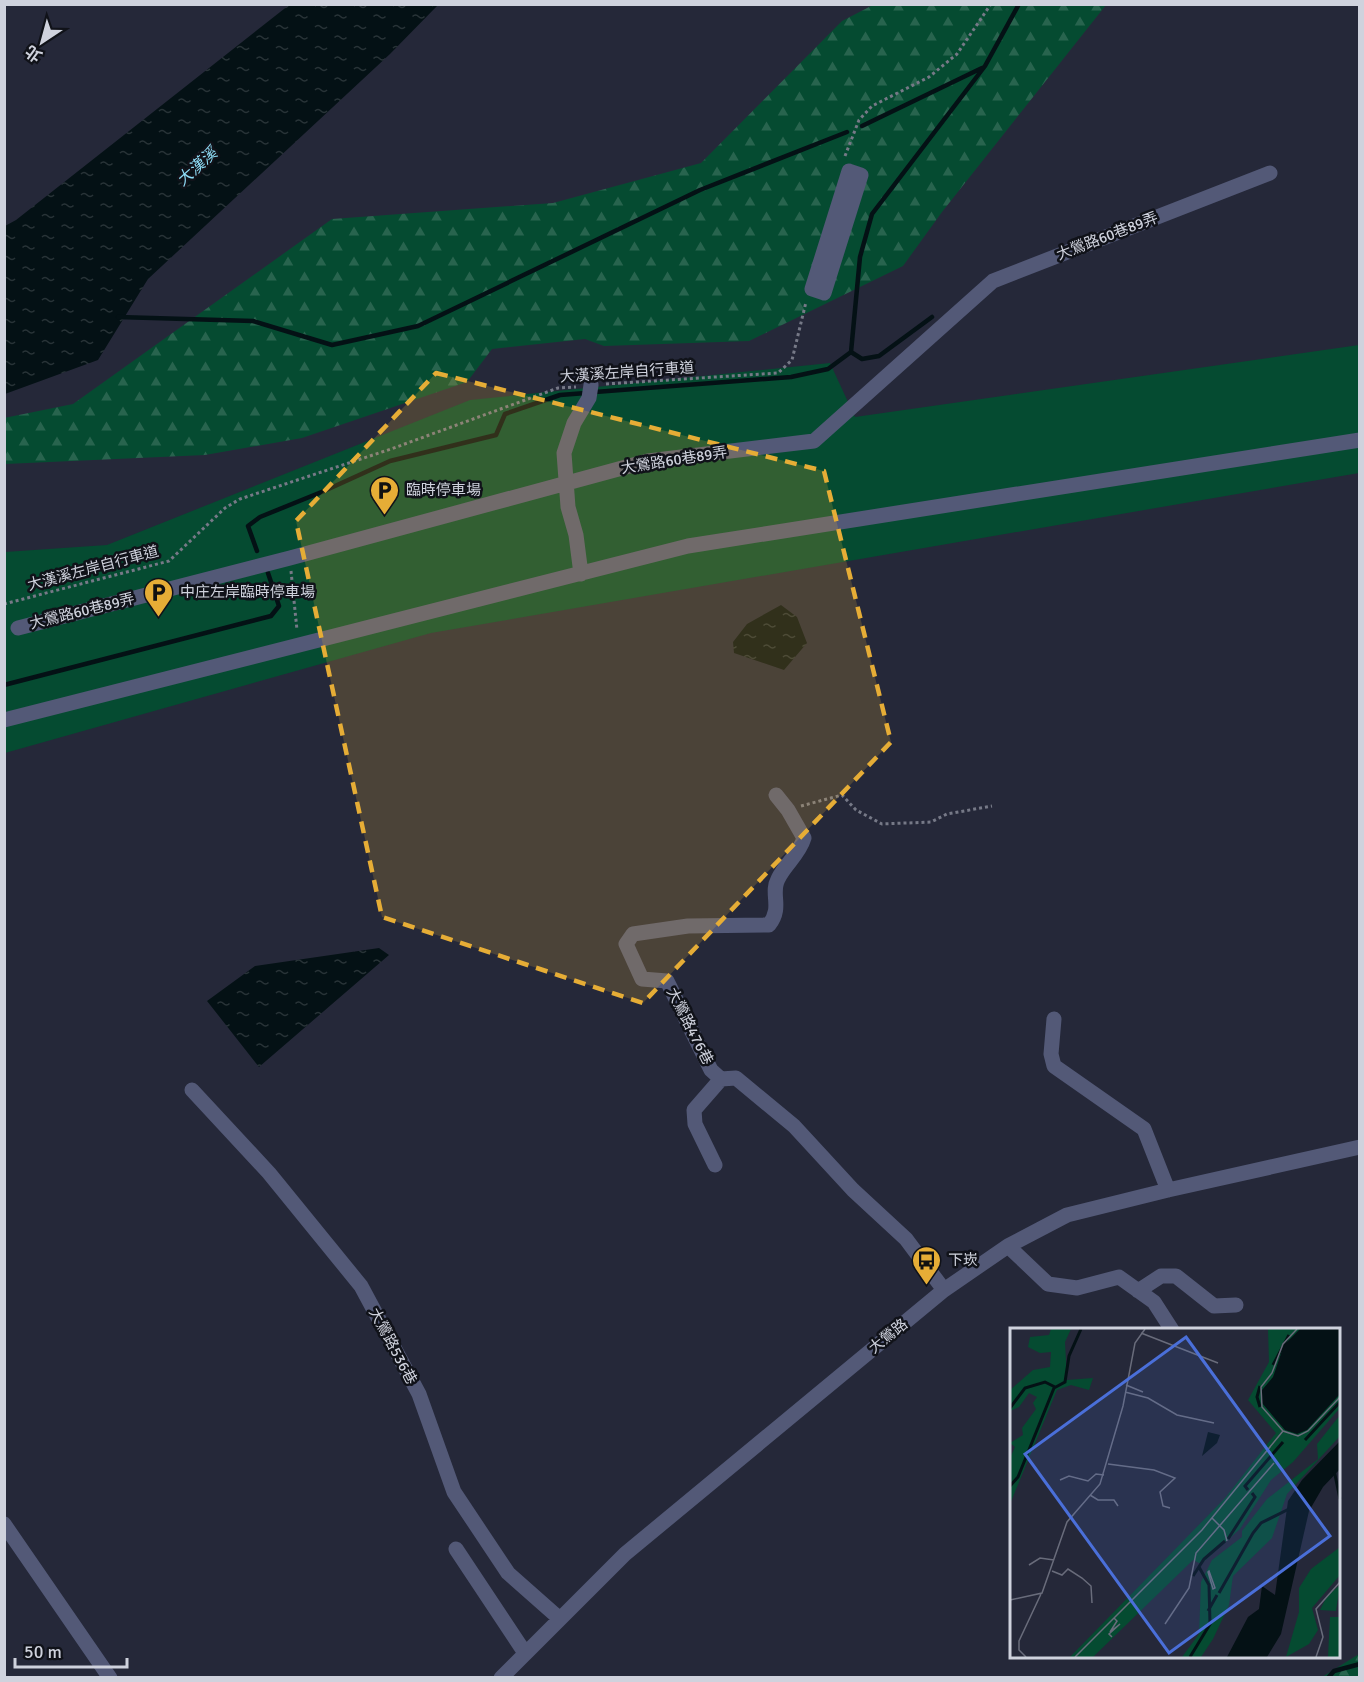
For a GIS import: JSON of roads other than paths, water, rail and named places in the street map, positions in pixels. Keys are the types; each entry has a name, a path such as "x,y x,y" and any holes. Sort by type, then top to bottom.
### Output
{"street":[{"path":"847,165 861,175 824,293 812,289 847,165"},
{"name":"大鶯路60巷89弄","path":"18,628 290,558 648,461 814,441 993,281 1270,173"},
{"path":"581,573 576,536 568,507 564,453 574,423 589,398 591,385"},
{"path":"4,720 688,546 1359,440"},
{"name":"大鶯路476巷","path":"776,795 788,810 804,838 801,849 777,881 776,916 769,925 688,926 633,934 626,944 642,979 667,981 711,1070 721,1079 736,1078 794,1126 853,1190 906,1239 944,1290"},
{"path":"1054,1019 1051,1054 1054,1066 1144,1129 1168,1190"},
{"path":"715,1165 695,1124 694,1110 721,1079"},
{"name":"大鶯路536巷","path":"192,1090 269,1173 361,1286 419,1394 454,1492 508,1573 560,1619"},
{"name":"大鶯路","path":"501,1677 625,1554 944,1290 1008,1246 1067,1215 1359,1147"},
{"path":"1008,1246 1048,1284 1077,1288 1119,1277 1154,1302 1171,1328"},
{"path":"1138,1291 1161,1276 1176,1276 1214,1306 1236,1305"},
{"path":"4,1524 110,1677"},
{"path":"456,1550 525,1653"}],"water":[{"name":"大漢溪","path":"289,5 438,5 390,54 148,279 98,360 5,394 5,226 16,220"},
{"path":"781,605 797,617 807,643 784,670 734,653 733,642 747,624"},
{"path":"379,948 389,955 259,1067 207,1001 255,966"}],"waterway":[{"path":"595,392 791,377 828,369 851,352 860,257 872,214 985,66 1019,4"},
{"path":"862,126 982,68"},
{"path":"118,317 253,321 332,345 418,326 700,190 847,132"},
{"path":"851,352 862,359 879,356 932,317"},
{"path":"257,551 248,526 260,517 390,461 496,435 505,414 560,395 586,393"},
{"path":"4,685 271,616 279,606 268,573"},
{"path":"1328,1678 1334,1671 1360,1664"}],"place":[{"name":"臨時停車場","path":"385,516"},
{"name":"中庄左岸臨時停車場","path":"159,618"},
{"name":"下崁","path":"927,1286"}]}
